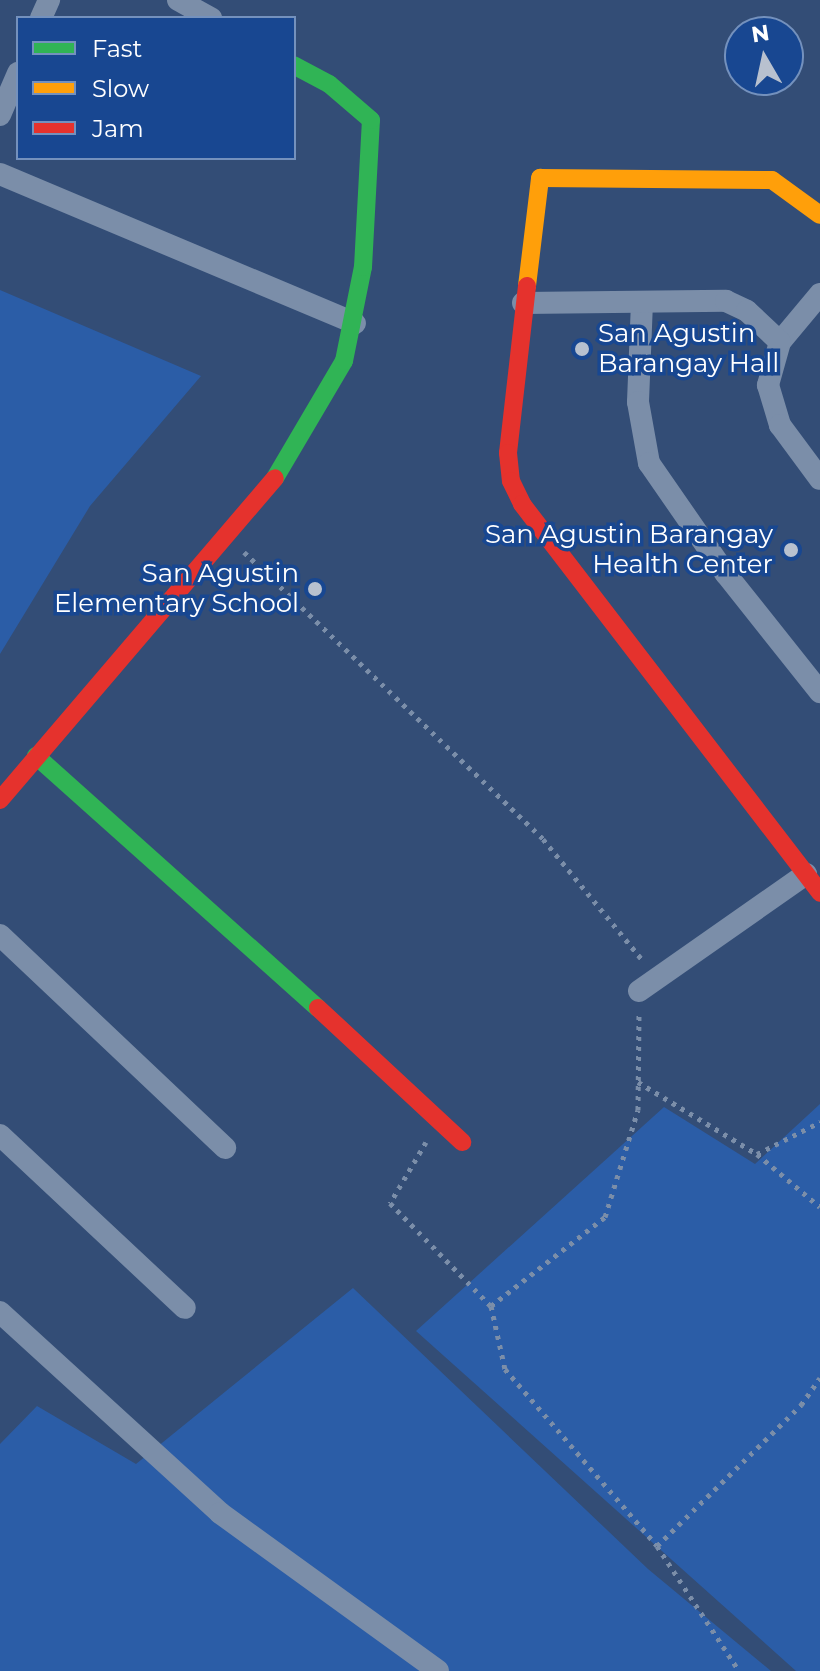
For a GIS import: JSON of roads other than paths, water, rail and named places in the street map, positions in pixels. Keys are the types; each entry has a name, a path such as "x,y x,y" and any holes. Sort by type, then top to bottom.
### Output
{"street":[{"path":"178,0 207,16"},
{"path":"0,800 283,468 344,361 355,323 371,120 339,91 296,66"},
{"path":"0,115 16,78"},
{"path":"0,174 355,323"},
{"path":"820,215 772,180 540,178 523,303 508,453 517,493 820,893"},
{"path":"820,294 780,342 770,367 769,405 820,479"},
{"path":"523,303 726,301 747,311 780,342"},
{"path":"642,302 638,402 649,463 726,574 820,692"},
{"path":"36,756 462,1142"},
{"path":"639,991 660,980 752,908 806,874"},
{"path":"0,935 225,1148"},
{"path":"0,1135 185,1308"},
{"path":"0,1312 220,1513 438,1671"}],"place":[{"name":"San Agustin Barangay Hall","path":"582,349"},
{"name":"San Agustin Barangay Health Center","path":"791,550"},
{"name":"San Agustin Elementary School","path":"315,589"}]}
